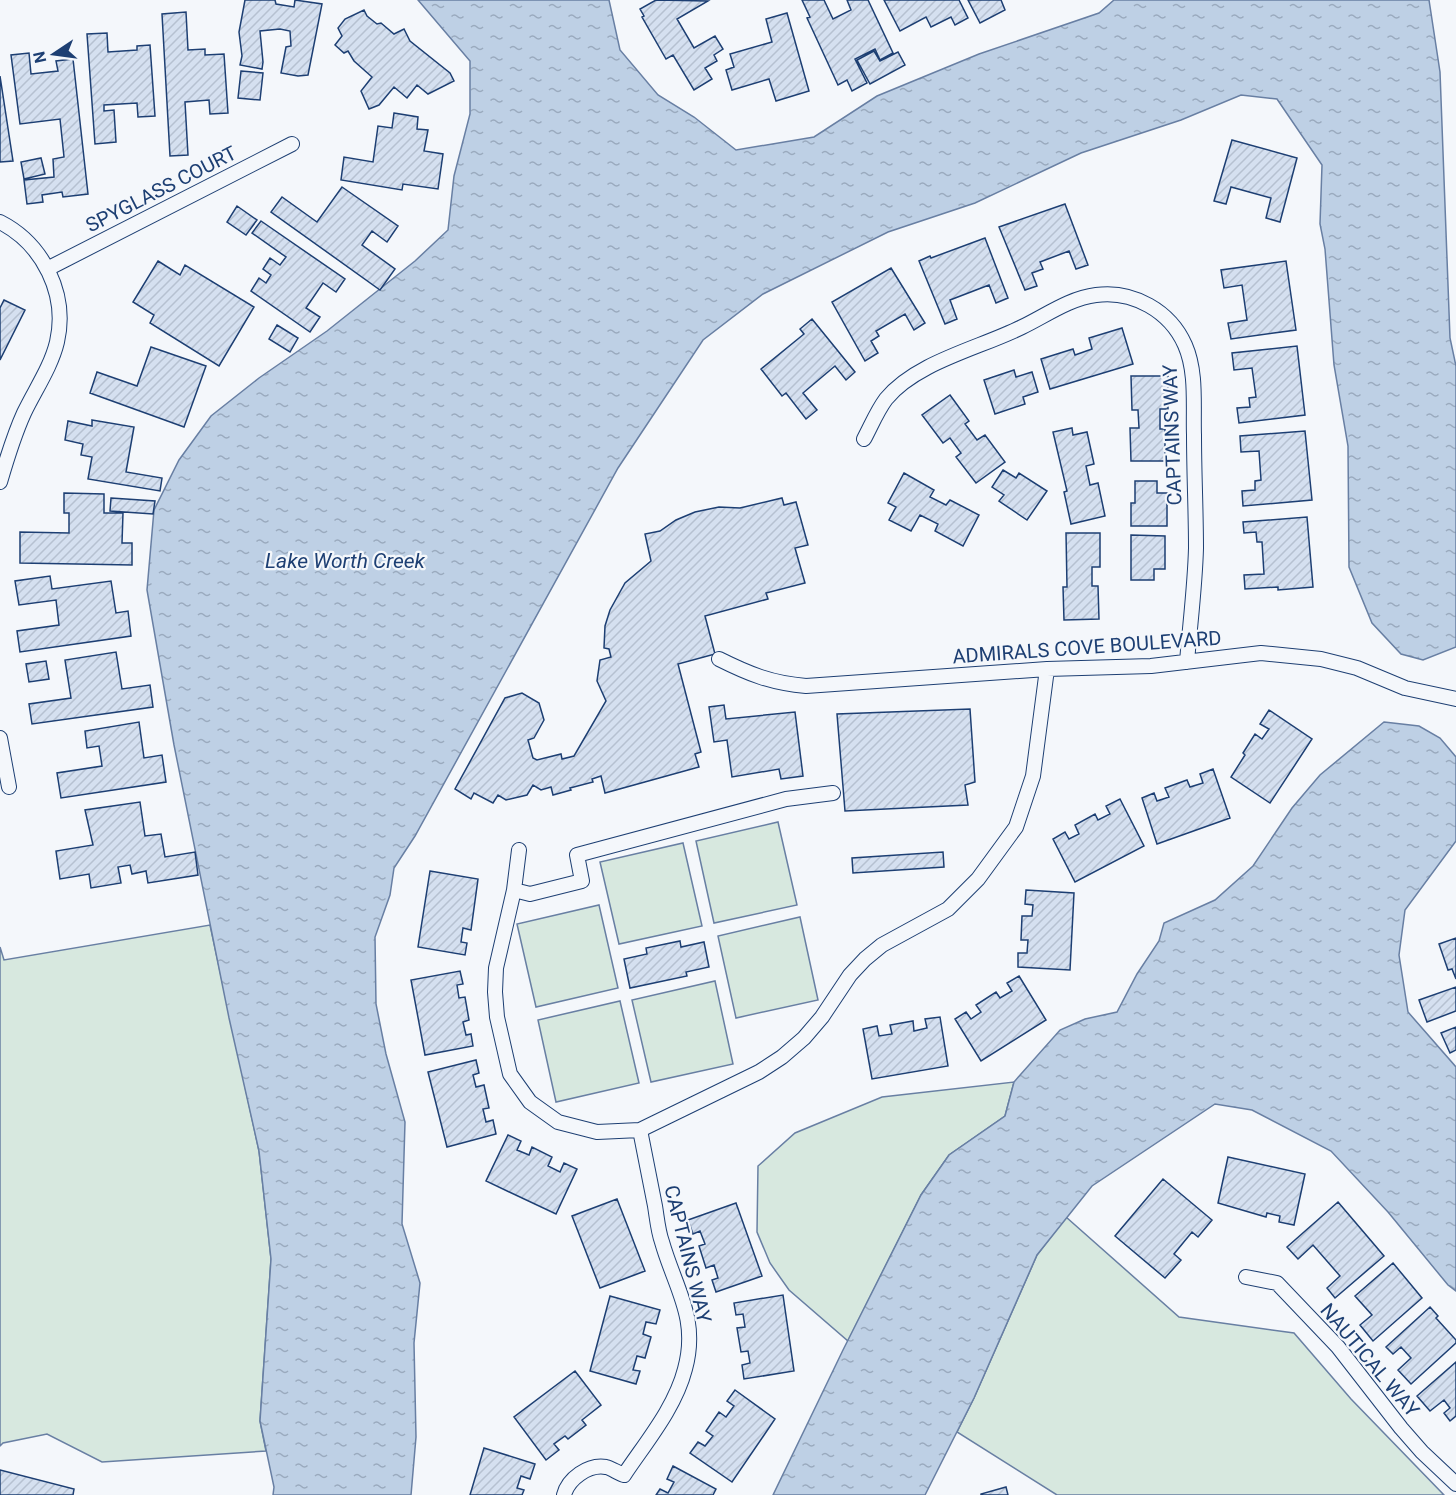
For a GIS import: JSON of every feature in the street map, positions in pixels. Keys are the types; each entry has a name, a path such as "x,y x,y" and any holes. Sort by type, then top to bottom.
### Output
{"street":[{"name":"SPYGLASS COURT","path":"48,269 291,144"},
{"path":"0,222 24,238 40,256 53,280 59,304 54,354 24,413 0,482"},
{"name":"CAPTAINS WAY","path":"864,439 886,399 914,376 935,363 1014,331 1074,301 1096,295 1118,295 1140,300 1159,312 1181,336 1192,367 1196,550 1187,662"},
{"name":"ADMIRALS COVE BOULEVARD","path":"719,659 760,678 783,684 806,686 1047,669 1151,666 1261,653 1321,659 1357,668 1406,688 1456,699"},
{"path":"519,850 514,890 496,968 495,992 497,1017 510,1074 530,1102 558,1122 597,1132 640,1130 759,1072 782,1057 804,1038 822,1017 850,975 865,959 882,945 943,912 963,896 1016,826 1033,776 1047,669"},
{"path":"0,738 9,787"},
{"path":"514,890 530,894 582,881 577,855 786,799 833,793"},
{"name":"CAPTAINS WAY","path":"564,1495 566,1486 583,1471 605,1467 624,1475 668,1408 686,1368 689,1325 685,1304 661,1242 640,1130"},
{"name":"NAUTICAL WAY","path":"1246,1277 1277,1283 1338,1347 1422,1452 1456,1484"}],"shaded area":[{"path":"778,822 797,905 714,923 696,841"},
{"path":"683,843 702,926 619,944 600,862"},
{"path":"599,905 618,988 536,1007 517,924"},
{"path":"800,917 818,1000 736,1018 718,936"},
{"path":"210,925 259,1151 271,1259 260,1421 266,1451 102,1462 47,1434 3,1443 0,1446 0,947 4,960"},
{"path":"715,981 733,1064 651,1082 632,1000"},
{"path":"620,1001 639,1083 556,1102 538,1020"},
{"path":"1014,1082 1005,1116 949,1155 921,1195 848,1341 789,1290 770,1263 757,1232 758,1166 795,1133 882,1097"},
{"path":"1066,1217 1179,1317 1294,1333 1351,1399 1444,1495 1057,1495 957,1432 1037,1255"}],"water":[{"name":"Lake Worth Creek","path":"418,0 609,0 620,50 658,95 694,117 736,150 814,137 877,96 979,54 1099,13 1114,0 1429,0 1440,72 1450,338 1456,366 1456,647 1423,660 1401,654 1372,623 1349,567 1348,446 1334,365 1325,249 1320,224 1322,165 1277,99 1241,95 1181,120 1081,153 975,203 888,232 763,294 703,340 618,468 415,836 394,868 390,895 375,937 376,1004 386,1054 405,1122 402,1224 420,1283 414,1343 416,1437 411,1495 273,1495 274,1487 260,1421 271,1259 259,1151 229,1018 174,745 147,590 154,510 179,460 211,416 259,378 327,331 415,261 448,230 454,176 470,114 470,61"},
{"path":"1384,722 1419,726 1440,738 1456,757 1456,841 1405,910 1399,955 1408,1012 1456,1067 1456,1291 1448,1285 1388,1212 1331,1151 1252,1110 1215,1104 1092,1186 1037,1255 974,1398 925,1495 773,1495 921,1195 949,1155 1005,1116 1014,1082 1060,1030 1085,1019 1117,1012 1137,974 1159,941 1164,923 1215,900 1253,866 1292,808 1320,775"}],"building":[{"path":"245,0 275,0 276,4 294,7 295,0 322,4 308,75 281,73 286,47 291,46 290,31 280,29 260,31 262,69 240,65 242,56 239,32"},
{"path":"656,0 708,1 677,19 694,48 715,36 723,49 714,55 717,61 705,68 712,79 694,90 673,55 666,59 642,17 644,16 640,9"},
{"path":"802,0 824,0 833,19 851,10 847,0 868,0 893,53 880,60 875,49 855,59 867,83 852,91 847,80 838,85 807,18 810,17"},
{"path":"884,0 959,0 968,18 955,25 951,17 931,27 926,17 900,31"},
{"path":"968,0 1001,0 1005,10 980,23"},
{"path":"364,10 367,16 377,24 381,23 394,34 404,29 410,41 450,73 454,81 428,94 417,85 407,98 394,87 379,105 369,109 361,91 372,77 354,61 348,51 344,53 335,45 342,36 338,28 345,19"},
{"path":"186,12 188,50 205,49 205,55 224,54 228,113 210,114 209,100 185,102 188,155 170,156 162,14"},
{"path":"787,13 809,91 776,101 769,79 732,90 726,70 734,67 730,54 772,42 766,19"},
{"path":"107,33 108,52 137,50 137,46 150,45 155,116 138,117 137,103 104,105 104,111 114,110 116,142 95,144 87,34"},
{"path":"874,51 880,61 898,52 905,65 870,84 857,60"},
{"path":"29,53 31,74 58,71 56,61 73,59 88,194 63,197 62,192 42,195 43,202 27,204 24,180 54,177 53,159 64,157 60,119 20,124 11,55"},
{"path":"241,71 263,73 260,100 238,98"},
{"path":"0,76 13,161 0,162"},
{"path":"394,113 418,117 417,129 428,130 424,151 443,154 438,189 403,184 402,190 341,180 344,157 373,162 378,126 392,128"},
{"path":"1232,140 1297,158 1280,222 1266,218 1271,198 1231,187 1226,204 1214,201"},
{"path":"41,158 45,174 24,179 21,162"},
{"path":"342,187 398,226 387,242 372,231 362,245 395,269 380,290 271,212 282,197 317,222"},
{"path":"1065,204 1088,265 1076,269 1069,251 1040,262 1043,269 1032,273 1037,286 1025,290 999,227"},
{"path":"237,206 257,220 246,235 227,222"},
{"path":"261,221 345,279 336,292 323,283 306,308 320,317 310,332 251,291 259,278 266,283 271,275 263,269 270,258 280,265 286,257 252,233"},
{"path":"985,238 1008,298 996,303 989,285 950,300 957,319 945,324 919,261"},
{"path":"158,261 180,275 185,265 254,307 219,366 150,323 154,315 133,302"},
{"path":"1286,261 1296,330 1231,339 1228,323 1247,320 1242,285 1224,288 1221,270"},
{"path":"891,268 925,323 914,330 905,314 876,331 879,336 871,341 878,353 865,361 832,302"},
{"path":"4,300 25,310 0,360 0,308"},
{"path":"812,319 855,372 846,380 835,366 803,393 817,410 806,419 786,393 782,396 761,369 804,334 800,329"},
{"path":"277,325 298,338 290,352 269,339"},
{"path":"1122,328 1133,364 1050,389 1041,359 1073,349 1075,355 1092,349 1089,338"},
{"path":"1297,346 1305,415 1239,423 1237,408 1250,407 1249,398 1256,397 1252,368 1234,370 1232,353"},
{"path":"151,347 206,366 184,427 90,393 97,372 137,386"},
{"path":"1014,370 1016,377 1032,372 1038,392 1023,397 1025,404 995,414 984,380"},
{"path":"1131,376 1168,376 1168,409 1160,409 1160,429 1165,429 1165,461 1131,461 1130,428 1139,428 1138,410 1132,410"},
{"path":"950,395 969,421 965,424 977,440 985,435 1005,462 976,483 956,457 961,453 950,438 943,443 922,415"},
{"path":"92,420 134,427 126,472 162,478 160,491 88,479 92,457 81,455 83,444 65,440 68,421 92,426"},
{"path":"1072,428 1073,435 1087,432 1094,464 1086,466 1090,485 1098,483 1105,516 1071,524 1064,492 1067,491 1053,432"},
{"path":"1305,431 1312,500 1243,506 1242,491 1255,490 1255,481 1261,480 1259,451 1241,452 1240,436"},
{"path":"1003,470 1016,478 1019,473 1047,491 1027,520 999,501 1004,495 992,487"},
{"path":"904,473 934,490 930,497 946,505 950,500 979,515 963,546 935,531 938,524 920,515 911,531 889,520 896,507 888,503"},
{"path":"1135,481 1157,481 1157,493 1167,493 1167,526 1131,526 1131,503 1135,503"},
{"path":"64,493 104,494 104,513 123,513 122,543 132,543 132,565 20,563 20,532 69,533 69,513 64,513"},
{"path":"111,498 155,501 153,514 110,511"},
{"path":"782,498 784,505 796,502 808,545 795,548 805,583 766,593 768,599 705,616 715,654 678,664 701,752 695,754 699,767 605,793 601,776 592,779 593,782 553,795 551,787 541,790 533,785 527,795 506,800 498,795 493,803 474,793 471,799 455,789 505,698 522,693 539,703 544,720 534,738 528,740 533,758 537,760 561,754 562,759 574,756 606,701 597,681 600,660 611,657 609,649 604,648 605,626 610,610 625,583 651,561 645,534 660,531 676,520 695,512 719,507 740,508"},
{"path":"1307,517 1313,587 1278,590 1278,587 1245,589 1244,575 1264,574 1262,542 1257,542 1256,532 1244,533 1243,522"},
{"path":"1066,533 1100,533 1100,567 1092,567 1092,586 1098,586 1099,619 1064,620 1063,587 1067,587"},
{"path":"1131,535 1165,536 1165,569 1154,569 1154,580 1131,580"},
{"path":"50,576 52,589 111,581 116,613 128,611 131,636 20,652 17,631 59,625 56,600 19,605 15,581"},
{"path":"116,652 122,689 150,685 153,707 32,724 29,704 71,698 65,660"},
{"path":"46,661 49,679 29,682 26,664"},
{"path":"724,705 726,719 795,712 803,776 781,779 779,769 732,777 727,740 714,742 709,707"},
{"path":"970,709 975,782 965,785 968,805 845,811 837,714"},
{"path":"1269,710 1312,739 1270,803 1231,777 1255,734 1262,739 1269,729 1260,724"},
{"path":"139,722 144,758 162,755 166,782 61,798 57,773 102,766 99,746 87,748 85,731"},
{"path":"1213,769 1230,818 1157,844 1142,798 1154,793 1157,801 1169,797 1165,788 1187,780 1190,787 1203,783 1200,774"},
{"path":"1120,799 1144,846 1075,882 1053,839 1065,832 1069,839 1079,834 1075,825 1095,814 1098,820 1110,814 1106,806"},
{"path":"140,802 145,836 161,834 165,857 195,852 198,875 148,883 146,871 132,874 130,865 118,867 121,883 91,888 89,874 60,879 56,851 93,845 85,810"},
{"path":"943,852 944,867 853,873 852,858"},
{"path":"430,871 478,879 471,930 463,928 461,942 467,943 465,955 418,947"},
{"path":"1026,890 1074,893 1070,970 1018,967 1018,953 1027,953 1028,940 1021,940 1022,916 1032,916 1033,905 1025,904"},
{"path":"1456,938 1456,979 1452,969 1448,970 1439,944"},
{"path":"680,941 681,947 704,942 709,967 686,972 687,976 630,988 624,959 647,954 646,948"},
{"path":"460,971 463,984 457,985 459,998 465,997 469,1020 463,1022 466,1035 471,1034 473,1046 425,1055 411,980"},
{"path":"1019,976 1046,1020 981,1061 955,1019 966,1012 971,1019 981,1012 976,1005 996,992 1000,998 1012,991 1007,983"},
{"path":"1456,987 1456,1011 1427,1022 1419,1000"},
{"path":"940,1017 948,1066 872,1079 863,1029 877,1026 879,1036 892,1034 890,1025 913,1021 914,1031 927,1028 925,1019"},
{"path":"1456,1027 1456,1050 1450,1053 1441,1033"},
{"path":"476,1060 479,1073 473,1075 476,1087 484,1085 489,1108 483,1109 486,1122 493,1120 496,1134 447,1147 428,1072"},
{"path":"508,1135 521,1141 517,1150 529,1155 532,1147 552,1157 548,1166 560,1172 564,1163 577,1169 556,1214 486,1181"},
{"path":"1228,1157 1305,1174 1294,1225 1279,1222 1280,1216 1267,1213 1266,1217 1218,1203"},
{"path":"1163,1179 1212,1220 1198,1237 1192,1232 1174,1254 1181,1260 1165,1278 1115,1236"},
{"path":"617,1199 645,1271 600,1288 572,1216"},
{"path":"1338,1202 1384,1256 1335,1298 1327,1288 1340,1276 1313,1245 1298,1259 1287,1247"},
{"path":"736,1203 762,1276 716,1292 712,1280 718,1278 714,1265 706,1268 699,1246 705,1244 700,1231 693,1234 688,1220"},
{"path":"1393,1263 1422,1298 1373,1341 1360,1325 1372,1315 1355,1296"},
{"path":"783,1295 794,1371 744,1379 742,1365 750,1363 748,1351 741,1352 737,1328 745,1327 743,1314 736,1315 734,1303"},
{"path":"610,1296 660,1310 656,1324 646,1322 643,1334 651,1337 645,1358 637,1356 633,1370 640,1371 636,1384 590,1371"},
{"path":"1430,1307 1456,1343 1411,1384 1398,1370 1411,1358 1401,1347 1393,1354 1386,1347"},
{"path":"1456,1362 1456,1416 1450,1421 1444,1413 1450,1408 1444,1400 1430,1411 1417,1396"},
{"path":"575,1371 601,1405 582,1420 586,1425 568,1439 565,1436 554,1444 559,1450 546,1460 514,1417"},
{"path":"735,1390 775,1419 732,1482 690,1453 698,1442 705,1446 713,1436 706,1431 719,1412 726,1417 734,1406 727,1401"},
{"path":"484,1448 535,1464 530,1479 521,1476 517,1488 524,1490 522,1495 470,1495"},
{"path":"673,1466 716,1489 713,1495 656,1495 660,1489 668,1493 674,1482 667,1479"},
{"path":"0,1470 74,1489 73,1495 0,1495"},
{"path":"1006,1487 1008,1495 981,1495 981,1494"}]}
